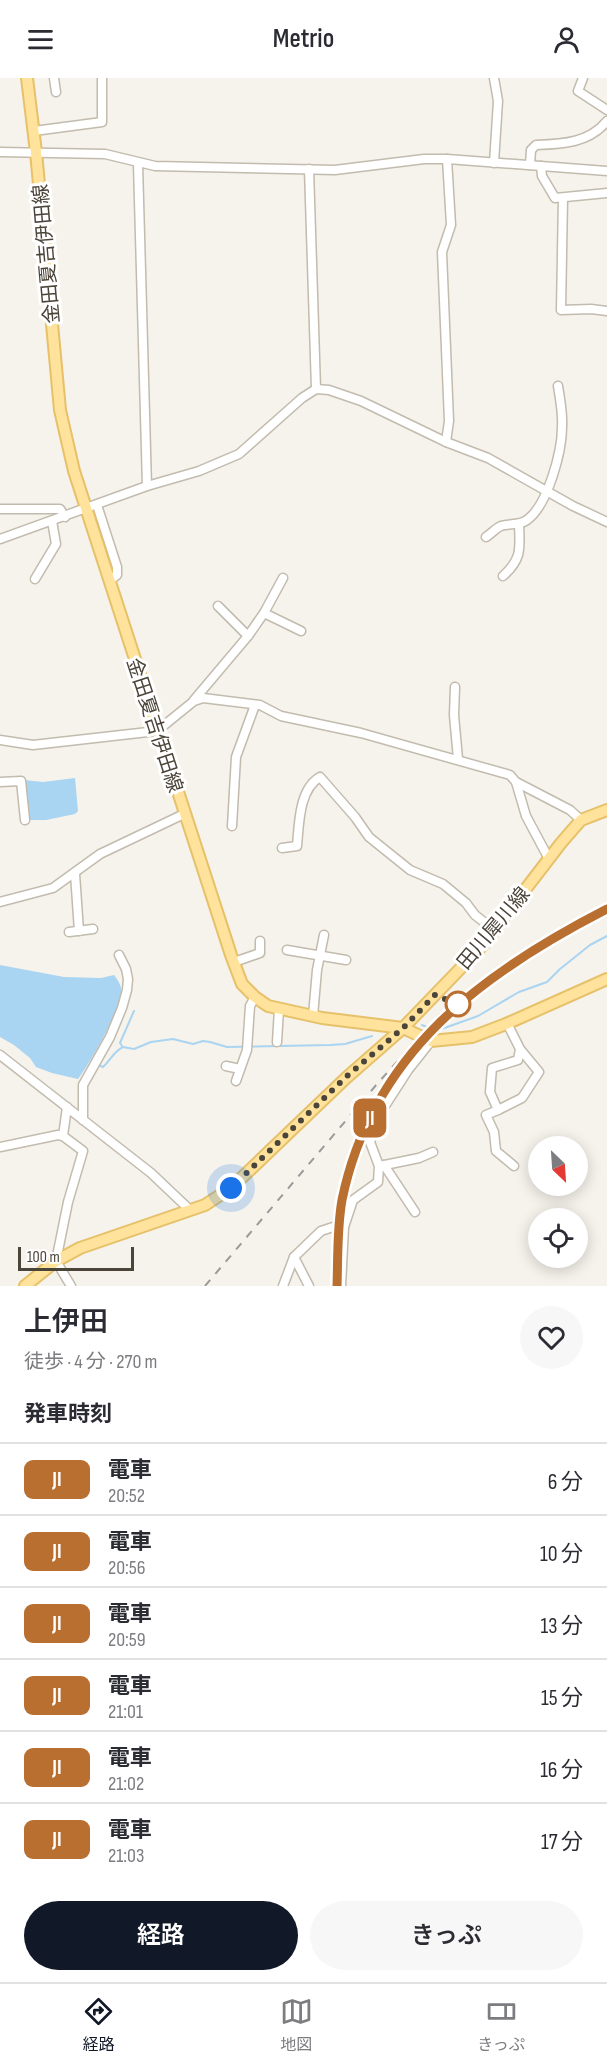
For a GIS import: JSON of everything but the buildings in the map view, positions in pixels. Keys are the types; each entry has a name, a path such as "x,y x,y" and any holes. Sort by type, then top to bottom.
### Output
{"main road":[{"name":"金田夏吉伊田線","path":"27,78 60,410 74,471 92,507 109,580 234,962 242,984 255,998"},
{"path":"580,820 607,810"},
{"name":"田川犀川線","path":"25,1286 56,1260 80,1248 190,1210 205,1204 231,1188 346,1077 403,1028 482,946 580,820"},
{"path":"255,998 268,1006 313,1016 403,1028 431,1041 472,1037 607,979"}],"street":[{"path":"54,78 56,92"},
{"path":"34,131 102,122 102,78"},
{"path":"494,78 498,101 494,163"},
{"path":"583,78 578,91 607,110"},
{"path":"530,165 531,150 536,145 577,142 607,121"},
{"path":"0,152 105,154 138,164 155,166 344,170 424,159 447,159 607,171"},
{"path":"446,442 449,421 442,252 451,225 447,159"},
{"path":"138,164 147,486"},
{"path":"541,166 542,176 555,198 607,193"},
{"path":"309,169 316,389"},
{"path":"563,198 561,310 607,311"},
{"path":"486,537 500,526 519,524 534,514 546,492 553,475 561,436 558,386"},
{"path":"0,539 147,486 199,471 239,454 302,398 316,389 329,390 361,401 446,442 488,458 546,492 607,522"},
{"path":"0,509 60,509 65,517"},
{"path":"35,579 56,544 52,521"},
{"path":"503,576 515,565 520,547 519,524"},
{"path":"0,740 33,745 157,731 194,701 248,636 264,614 284,578"},
{"path":"218,606 248,636"},
{"path":"264,614 301,631"},
{"path":"455,687 454,715 458,759"},
{"path":"194,701 203,698 260,705 281,716 362,733 510,775 516,782 570,810 580,820"},
{"path":"232,826 236,757 255,705"},
{"path":"282,848 297,846 301,812 312,782 320,777 355,817 369,837 404,867 443,884 494,930"},
{"path":"0,782 21,781 24,820"},
{"path":"516,782 526,816 549,859"},
{"path":"0,902 53,888 100,854 184,814"},
{"path":"75,874 79,931"},
{"path":"69,932 93,929"},
{"path":"313,1016 317,970 324,935"},
{"path":"234,962 260,953 260,941"},
{"path":"287,950 346,960"},
{"path":"83,1120 83,1084 105,1049 127,990 126,969 119,955"},
{"path":"236,1082 248,1046 250,1006 255,998"},
{"path":"277,1042 279,1009"},
{"path":"507,1023 520,1049 539,1072 522,1098 486,1115 494,1132 496,1150 514,1166"},
{"path":"415,1212 381,1166 370,1142 379,1114 408,1070 431,1041"},
{"path":"498,1110 490,1092 492,1068 518,1060 520,1049"},
{"path":"0,1055 151,1173 190,1210"},
{"path":"226,1066 240,1070"},
{"path":"63,1136 67,1107"},
{"path":"0,1147 58,1135 63,1136 83,1151 68,1202 56,1260 71,1286"},
{"path":"381,1166 419,1158 433,1152"},
{"path":"341,1286 344,1227 353,1200 378,1182 381,1166"},
{"path":"283,1286 294,1257 321,1231 339,1225 344,1227"},
{"path":"294,1257 309,1286"}],"water":[{"path":"75,778 78,811 75,814 46,820 29,820 24,780 43,782"},
{"path":"0,965 64,977 101,978 114,975 121,988 117,1008 90,1061 78,1079 36,1067 30,1058 0,1037"}],"waterway":[{"path":"422,1025 436,1031 478,1016 519,992 547,982 590,945 607,936"},
{"path":"122,1046 120,1043 134,1011"},
{"path":"98,1065 103,1067 123,1047 134,1049 151,1042 173,1039 193,1044 203,1041 210,1042 227,1047 345,1044 372,1036"}],"railway":[{"path":"205,1286 377,1084 440,1014 503,964 607,909"},
{"path":"337,1286 341,1205 346,1184 367,1124 399,1069"}],"train":[{"name":"JI","path":"337,1286 342,1200 362,1136 376,1106 398,1070 433,1028 473,992 519,960 607,909"}],"route":[{"path":"231,1188 346,1077 403,1028 435,995 458,1004"}]}
